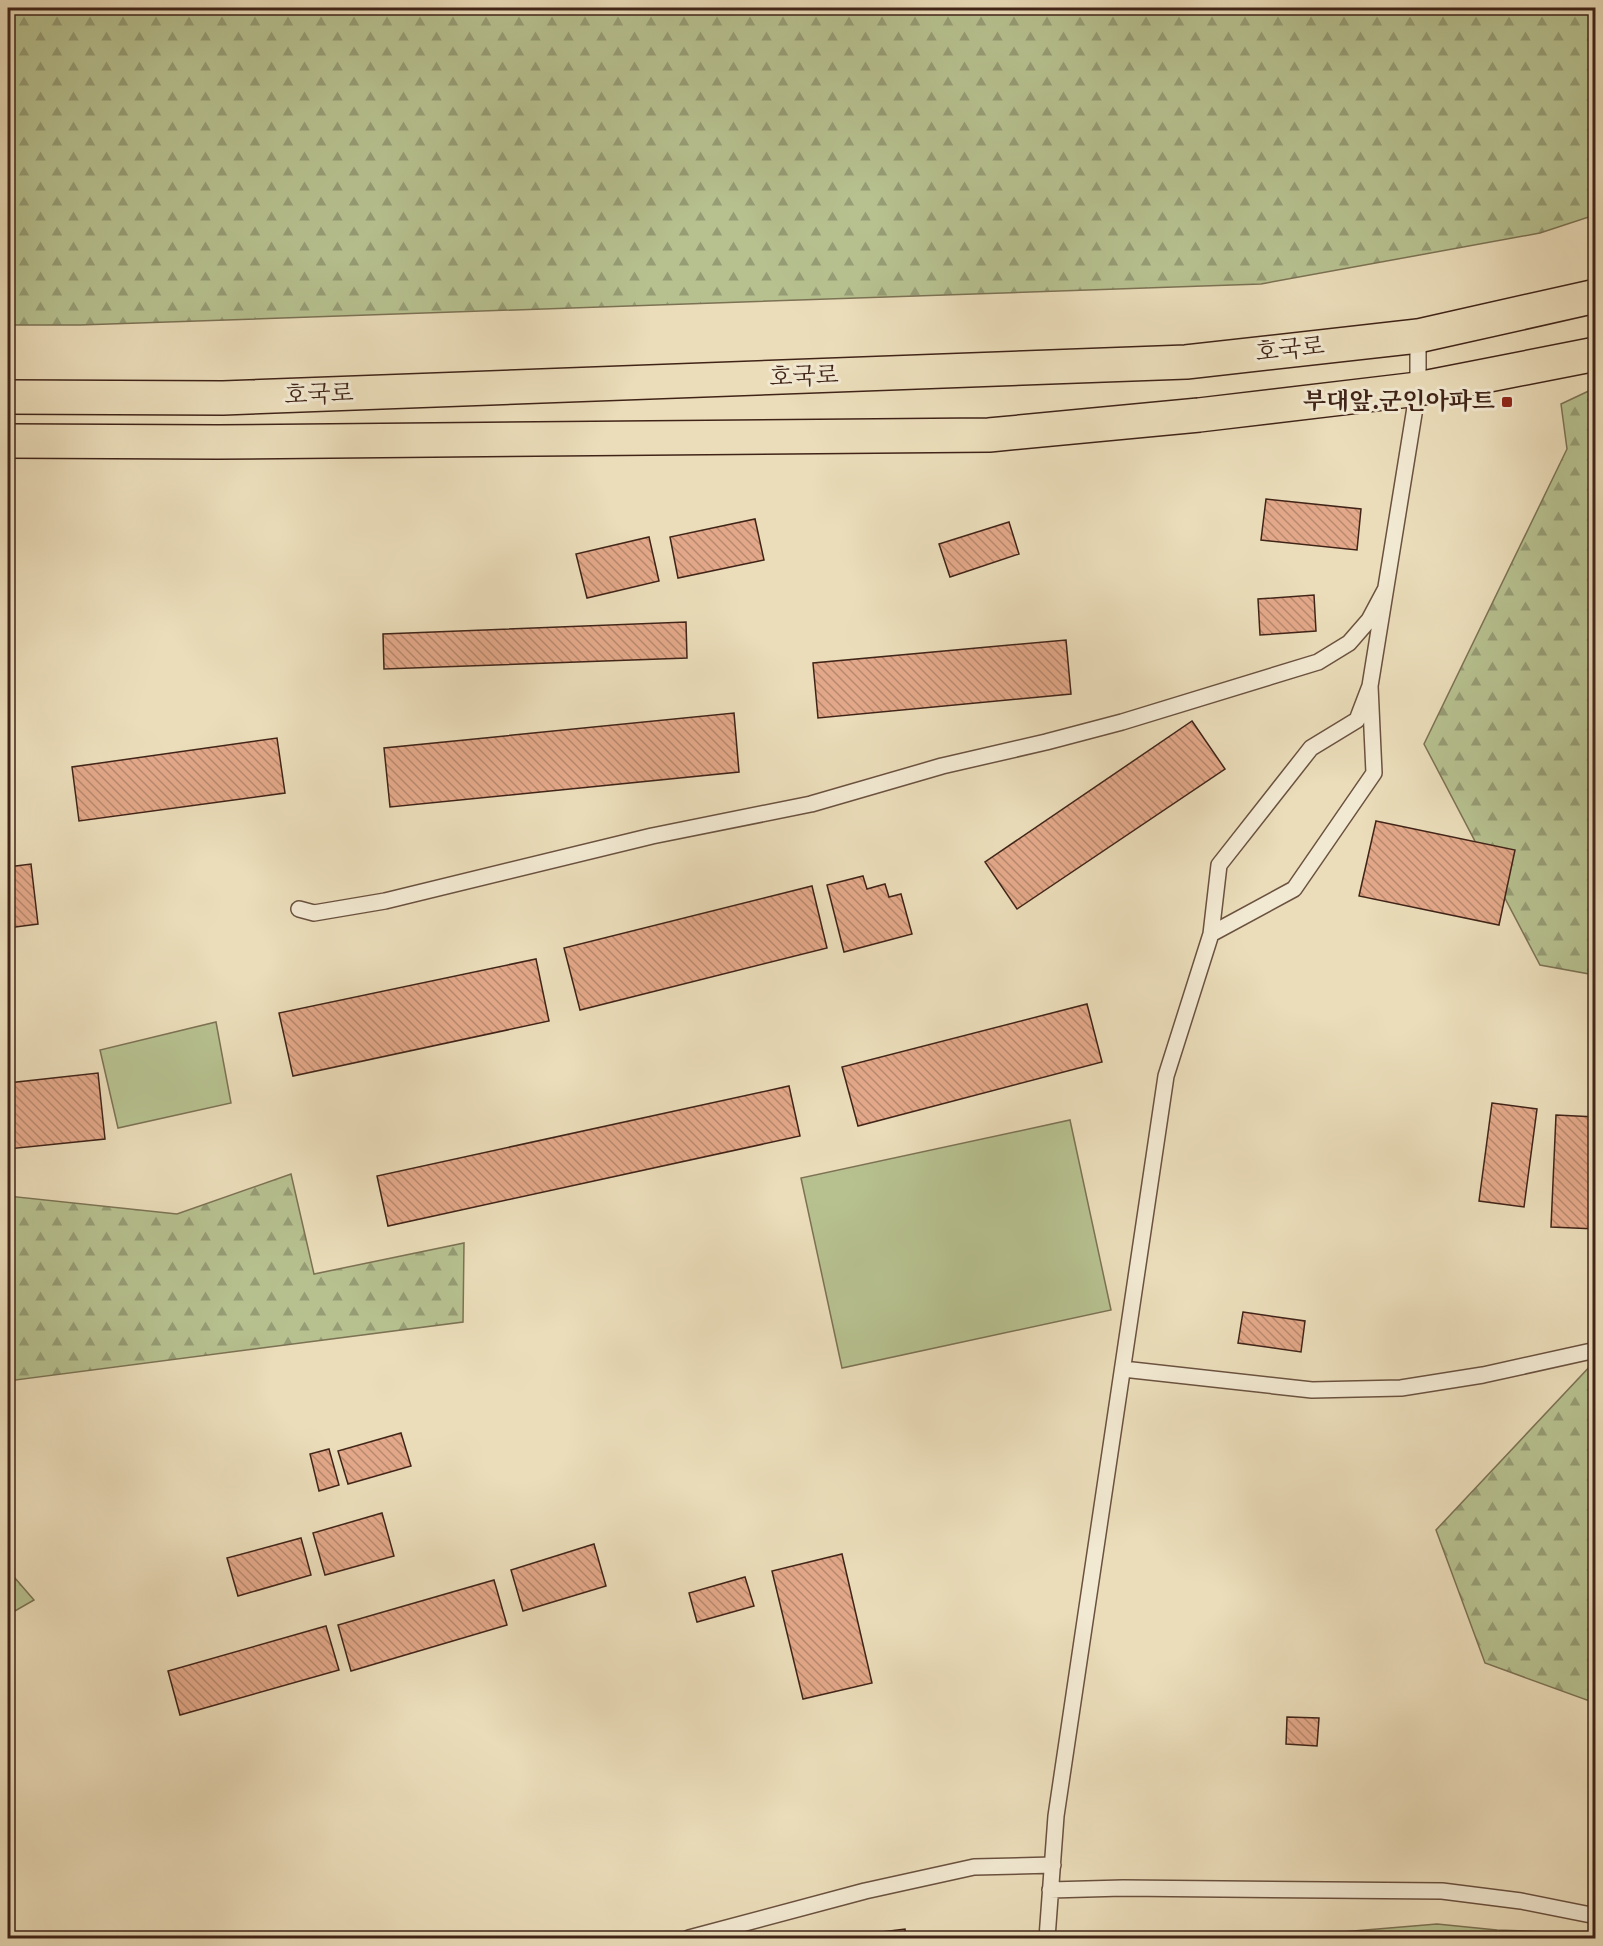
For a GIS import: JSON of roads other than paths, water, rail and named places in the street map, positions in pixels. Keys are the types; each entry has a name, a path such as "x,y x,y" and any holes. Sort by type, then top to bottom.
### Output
{"main road":[{"name":"호국로","path":"8,397 235,398 1186,362 1418,336 1596,296"},
{"name":"호국로","path":"8,441 229,442 989,435 1199,415 1418,389 1596,354"}],"lane":[{"path":"1211,934 1294,889 1374,773 1370,686 1418,389 1418,336"},
{"path":"299,909 314,913 385,901 652,836 811,804 942,766 1122,722 1318,662 1349,643 1369,620 1385,590"},
{"path":"1047,1938 1056,1816 1166,1076 1211,934 1219,865 1311,748 1357,720 1370,686"},
{"path":"1122,1368 1312,1390 1401,1388 1483,1375 1596,1350"},
{"path":"688,1938 865,1891 974,1867 1053,1865"},
{"path":"1050,1890 1135,1888 1442,1891 1521,1901 1596,1916"}],"place":[{"name":"부대앞.군인아파트","path":"1507,402"}]}
